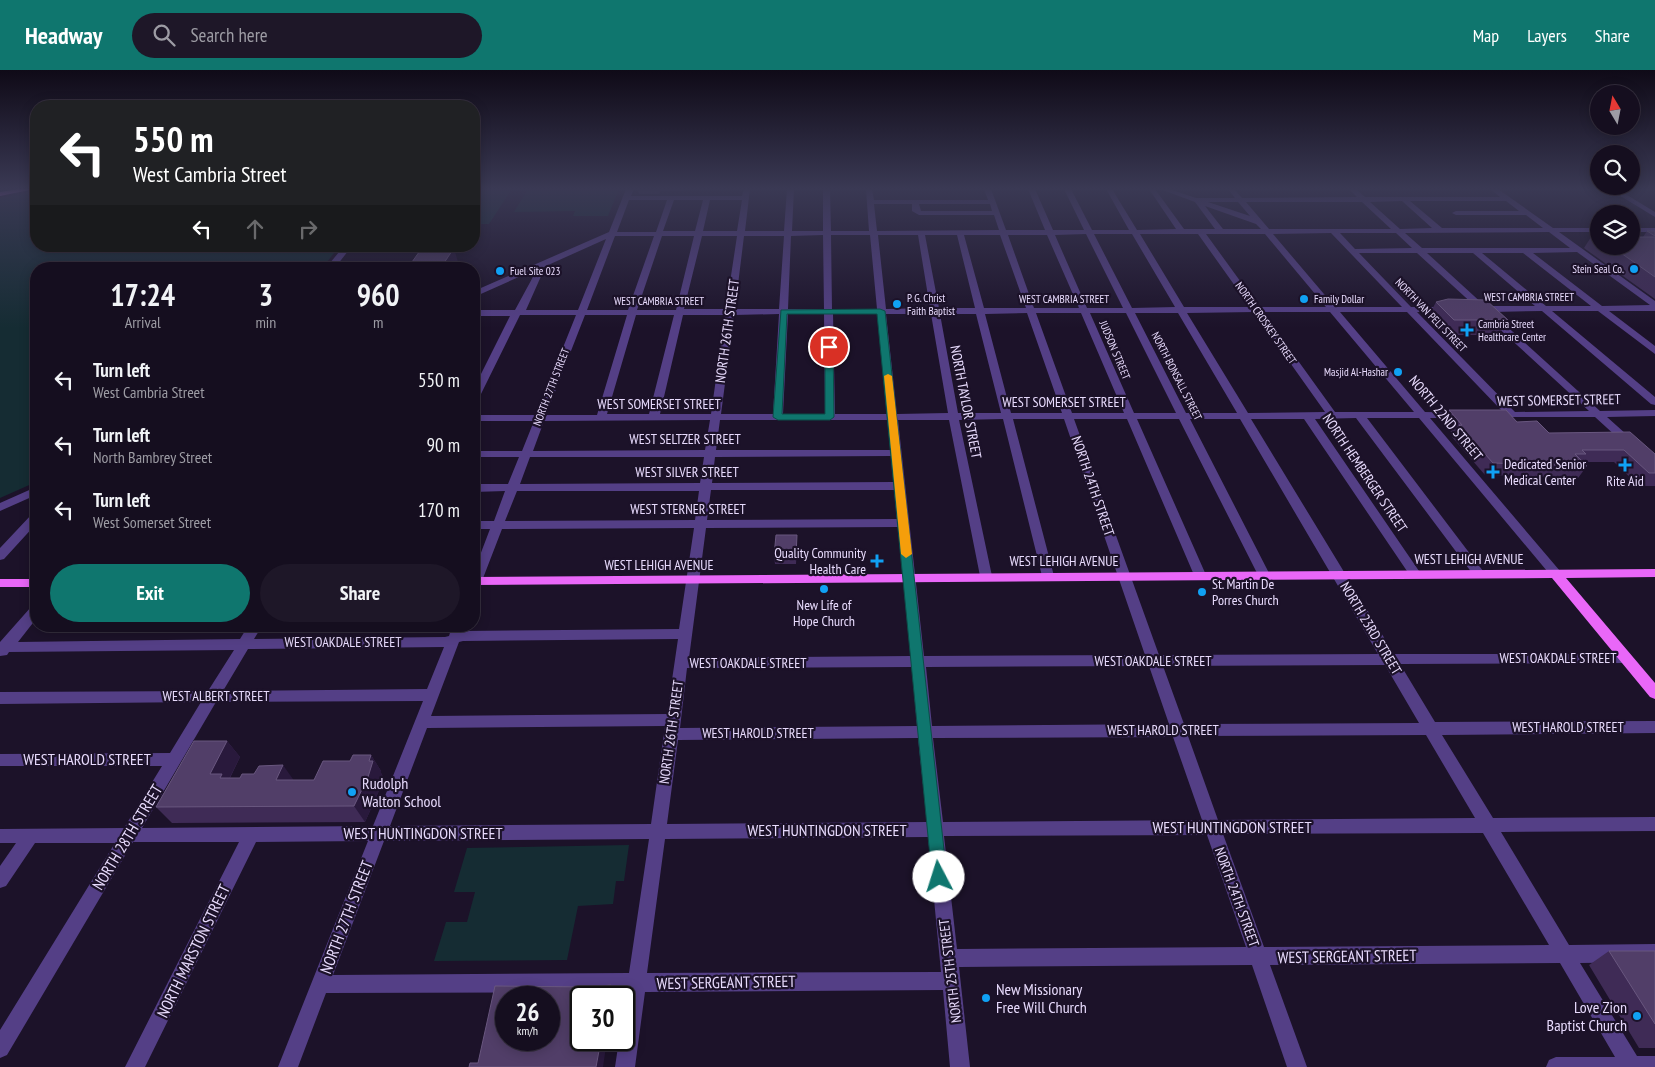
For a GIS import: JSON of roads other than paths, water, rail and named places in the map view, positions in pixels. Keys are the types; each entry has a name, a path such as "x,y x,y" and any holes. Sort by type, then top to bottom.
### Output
{"main road":[{"name":"WEST LEHIGH AVENUE","path":"480,583 986,576 1655,573"},
{"name":"NORTH 22ND STREET","path":"1556,574 1655,693"},
{"path":"0,583 30,583"}],"street":[{"path":"480,292 598,244 610,236"},
{"name":"NORTH 27TH STREET","path":"480,569 611,236"},
{"path":"602,418 632,312 657,236"},
{"path":"654,417 697,236"},
{"name":"NORTH 26TH STREET","path":"625,1067 741,236"},
{"path":"778,417 788,236"},
{"path":"827,236 830,417"},
{"name":"NORTH 25TH STREET","path":"874,236 880,311 960,1067"},
{"name":"NORTH TAYLOR STREET","path":"921,236 953,415 986,576"},
{"path":"961,236 1048,576"},
{"name":"NORTH 24TH STREET","path":"1006,236 1297,1067"},
{"name":"JUDSON STREET","path":"1052,236 1200,575"},
{"name":"NORTH BONSALL STREET","path":"1092,236 1264,575"},
{"name":"NORTH 23RD STREET","path":"1137,236 1567,954 1632,1067"},
{"name":"NORTH CROSKEY STREET","path":"1203,236 1331,414"},
{"name":"NORTH 22ND STREET","path":"1269,236 1556,574"},
{"name":"NORTH VAN PELT STREET","path":"1338,236 1512,415"},
{"path":"1403,236 1655,466"},
{"path":"1558,236 1655,306"},
{"path":"1474,250 1655,402"},
{"path":"1525,250 1655,352"},
{"path":"1352,251 1578,250"},
{"path":"335,262 343,252"},
{"path":"480,297 534,270"},
{"path":"480,385 513,316 522,309 538,274 534,270"},
{"name":"WEST CAMBRIA STREET","path":"480,313 1483,309 1655,306"},
{"name":"WEST SOMERSET STREET","path":"480,418 953,415 1599,415 1655,413"},
{"name":"NORTH HEMBERGER STREET","path":"1307,415 1415,574"},
{"path":"1359,415 1479,574"},
{"name":"WEST SELTZER STREET","path":"480,454 896,453"},
{"name":"WEST SILVER STREET","path":"480,488 900,486"},
{"path":"0,507 30,494"},
{"name":"WEST STERNER STREET","path":"480,524 903,523"},
{"path":"0,556 30,524"},
{"path":"2,649 30,617"},
{"name":"NORTH 28TH STREET","path":"0,1048 251,632"},
{"name":"NORTH 27TH STREET","path":"288,1067 456,633"},
{"name":"WEST OAKDALE STREET","path":"2,649 244,643 444,642 456,633 463,636 685,634"},
{"name":"WEST OAKDALE STREET","path":"681,663 1625,658"},
{"name":"WEST ALBERT STREET","path":"0,698 432,695"},
{"name":"WEST HAROLD STREET","path":"422,722 925,732 1655,727"},
{"name":"WEST HAROLD STREET","path":"0,760 174,759"},
{"name":"WEST HUNTINGDON STREET","path":"0,836 1655,824"},
{"name":"NORTH MARSTON STREET","path":"135,1067 251,834"},
{"path":"0,880 30,836"},
{"name":"WEST SERGEANT STREET","path":"949,958 1655,953"},
{"name":"WEST SERGEANT STREET","path":"321,984 951,981"},
{"path":"1556,1067 1655,1066"}],"place":[{"name":"Stein Seal Co.","path":"1634,269"},
{"name":"Fuel Site 023","path":"500,271"},
{"name":"Family Dollar","path":"1304,299"},
{"name":"P. G. Christ Faith Baptist","path":"897,304"},
{"name":"Cambria Street Healthcare Center","path":"1467,330"},
{"name":"Masjid Al-Hashar","path":"1398,372"},
{"name":"Rite Aid","path":"1625,465"},
{"name":"Dedicated Senior Medical Center","path":"1493,472"},
{"name":"Quality Community Health Care","path":"877,561"},
{"name":"New Life of Hope Church","path":"824,589"},
{"name":"St. Martin De Porres Church","path":"1202,592"},
{"name":"Rudolph Walton School","path":"352,792"},
{"name":"New Missionary Free Will Church","path":"986,998"},
{"name":"Love Zion Baptist Church","path":"1637,1016"}]}
